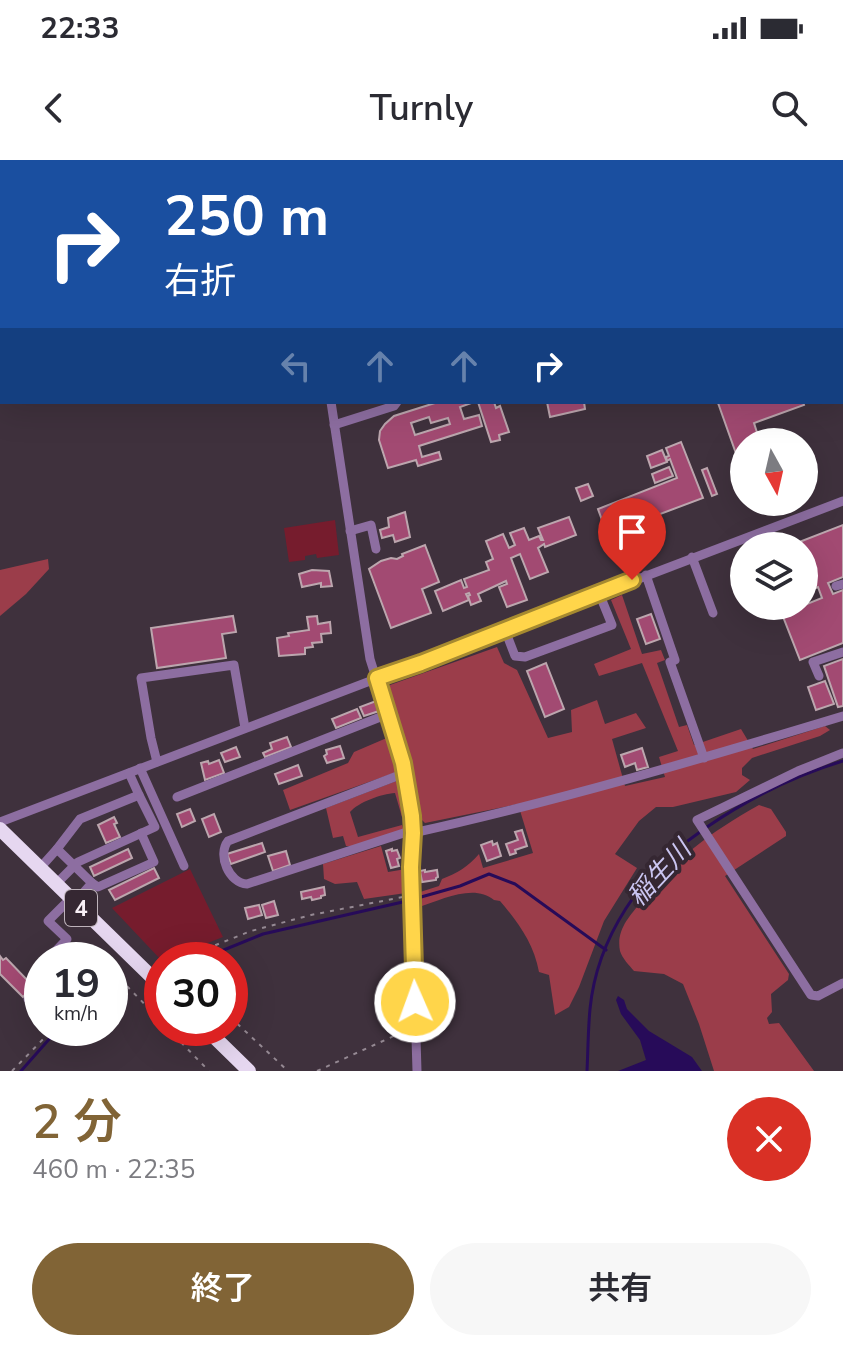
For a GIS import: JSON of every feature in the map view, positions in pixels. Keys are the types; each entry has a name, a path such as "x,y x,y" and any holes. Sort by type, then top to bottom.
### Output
{"highway":[{"name":"4","path":"0,829 144,969"},
{"path":"223,1046 249,1071"}],"street":[{"path":"331,404 370,659 405,773 413,832 411,895 417,1071"},
{"path":"334,425 396,404"},
{"path":"0,822 843,501"},
{"path":"350,531 371,525 376,549"},
{"path":"692,557 713,613"},
{"path":"646,575 675,660 670,662 704,758"},
{"path":"505,630 515,656 525,657 612,625 599,593"},
{"path":"819,676 813,662 843,652"},
{"path":"157,762 141,678 234,665 245,728"},
{"path":"177,797 388,714"},
{"path":"405,773 228,841 222,852 234,880 247,884 413,832 515,810 843,716"},
{"path":"843,753 798,771 697,820 811,995 818,996 843,983"},
{"path":"140,768 184,866"},
{"path":"56,884 78,862 155,827 129,773"},
{"path":"40,868 80,819 139,795"},
{"path":"57,849 98,887 154,862 141,833"},
{"path":"64,942 67,939 48,921 92,883"}],"path":[{"path":"223,942 296,919 411,895"},
{"path":"128,987 144,1004"},
{"path":"317,1071 415,1027"},
{"path":"248,1034 288,1071"},
{"path":"12,1071 36,1046"},
{"path":"185,1046 209,1071"}],"shaded area":[{"path":"335,520 339,555 317,558 316,554 305,556 305,560 289,562 284,528"},
{"path":"48,559 49,569 0,616 0,570"},
{"path":"622,595 642,654 661,650 665,660 657,663 679,727 687,725 694,745 741,729 753,749 825,726 830,730 752,758 742,768 742,775 750,780 736,792 673,807 656,807 639,821 615,854 637,868 604,921 569,1007 555,1015 549,975 539,972 524,934 500,901 486,895 467,893 419,907 417,893 439,886 442,879 471,863 479,854 483,868 533,853 518,804 425,823 418,816 412,777 389,696 390,685 497,647 504,663 517,670 548,738 572,732 571,710 597,700 605,724 636,713 646,728 612,739 625,786 665,777 659,757 678,751 642,663 599,676 594,664 631,649 611,600"},
{"path":"389,737 398,768 394,773 290,810 283,790 348,763 354,752"},
{"path":"399,780 403,785 406,817 402,817 395,793 371,799 350,812 358,837 402,825 404,831 352,846 346,846 343,836 333,838 326,808"},
{"path":"759,805 771,809 786,836 725,876 789,974 788,980 771,994 769,1024 779,1023 814,1071 714,1071 683,984 664,974 634,971 620,951 624,924 668,872 709,836"},
{"path":"381,846 388,872 406,869 406,893 364,899 357,882 335,884 324,879 323,864"},
{"path":"190,869 223,937 210,942 144,942 112,908"},
{"path":"618,996 649,1031 692,1057 702,1071 618,1071 646,1060 640,1040 621,1014 616,1000"}],"building":[{"path":"432,404 468,404 460,407 464,419 479,415 482,426 419,446 422,457 439,452 441,459 418,466 416,460 388,468 379,440 385,424 394,416","holes":["429,417 431,423 448,418 450,424 415,435 411,423"]},
{"path":"479,404 500,406 509,432 499,435 500,440 491,442"},
{"path":"547,404 584,404 585,409 550,417"},
{"path":"718,404 804,404 804,405 754,423 756,428 730,428 730,437"},
{"path":"681,442 703,498 660,514 647,538 628,527 607,534 598,509 677,478 670,459 667,461 666,448"},
{"path":"662,450 667,462 651,468 647,456"},
{"path":"669,467 673,476 655,483 652,474"},
{"path":"707,468 717,494 712,496 702,470"},
{"path":"588,484 593,496 581,501 576,488"},
{"path":"405,512 410,537 395,542 393,535 382,538 380,530 389,527 388,518"},
{"path":"569,517 576,535 538,548 548,572 530,579 520,554 511,558 527,600 507,607 499,587 507,584 506,581 478,594 481,601 471,605 469,593 466,594 469,600 443,611 435,591 461,580 464,588 467,587 464,579 489,570 486,562 493,559 486,541 503,534 509,548 515,545 510,533 524,528 529,540 539,536 543,540 538,528"},
{"path":"843,525 843,577 828,583 833,594 843,590 843,643 800,660 784,620 818,620 818,600 822,598 818,587 818,535"},
{"path":"425,545 439,582 422,589 431,613 391,628 369,569 381,561 397,559"},
{"path":"312,570 329,571 332,586 321,587 321,583 302,587 299,574"},
{"path":"651,614 660,639 646,644 637,619"},
{"path":"233,616 236,632 222,634 226,658 157,668 151,628"},
{"path":"317,616 318,624 330,622 331,633 321,634 322,642 312,643 313,647 305,648 305,654 279,656 277,638 309,630 307,617"},
{"path":"843,659 843,706 838,707 824,666"},
{"path":"546,663 564,709 545,717 527,671"},
{"path":"825,681 834,704 816,710 808,687"},
{"path":"376,701 379,711 364,716 360,707"},
{"path":"357,709 361,718 336,728 332,719"},
{"path":"287,737 291,747 265,757 263,753 272,749 270,743"},
{"path":"340,746 344,758 327,763 324,756 326,750"},
{"path":"236,747 240,757 225,762 221,753"},
{"path":"642,748 648,767 637,770 635,763 625,767 621,755"},
{"path":"219,760 224,773 205,780 201,763"},
{"path":"298,765 302,776 279,784 275,774"},
{"path":"190,809 195,821 182,827 177,814"},
{"path":"214,814 221,832 209,837 202,819"},
{"path":"114,817 120,837 106,843 98,825"},
{"path":"522,830 527,846 510,855 506,844 518,840 515,832"},
{"path":"492,841 493,845 497,843 501,856 487,861 481,845"},
{"path":"262,843 265,852 231,864 227,854"},
{"path":"128,849 132,858 94,876 90,867"},
{"path":"397,850 400,858 397,859 399,866 391,868 386,851"},
{"path":"286,851 290,865 273,871 268,856"},
{"path":"154,868 159,878 115,900 109,890"},
{"path":"437,870 436,880 422,882 420,871"},
{"path":"324,887 325,895 321,898 302,899 301,892"},
{"path":"274,901 278,915 266,918 262,905"},
{"path":"259,905 262,915 248,919 245,908"},
{"path":"0,956 3,960 6,958 24,977 24,996 23,997 0,974"}],"waterway":[{"name":"稲生川","path":"707,827 772,789 843,761"},
{"name":"稲生川","path":"587,1071 594,982 613,932 626,908 659,866 700,832"},
{"path":"414,899 489,874 515,884 606,950"},
{"path":"243,942 263,934 407,901"},
{"path":"21,1071 43,1046"}],"route":[{"path":"415,1002 412,816 403,763 377,678 632,580"}]}
